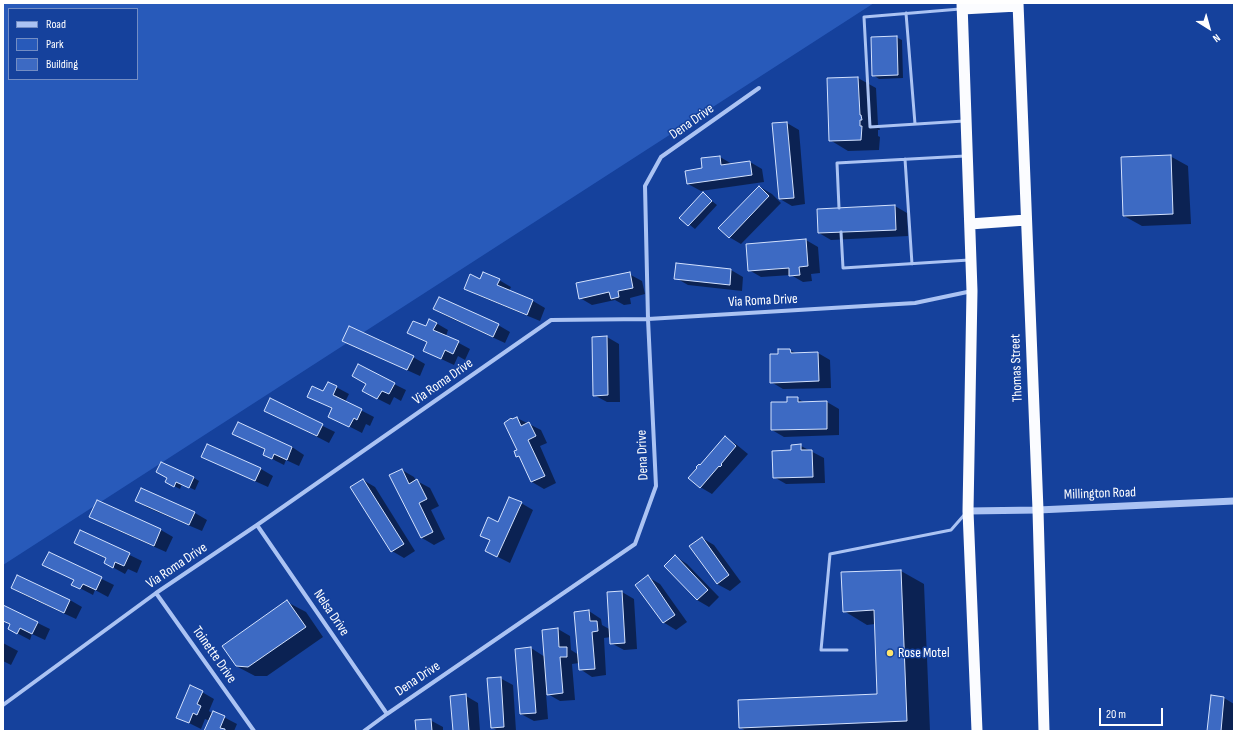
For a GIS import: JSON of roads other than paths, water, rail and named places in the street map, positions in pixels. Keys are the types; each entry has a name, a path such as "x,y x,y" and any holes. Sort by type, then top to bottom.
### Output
{"highway":[{"path":"977,731 968,511 972,291 962,6 1018,5"},
{"name":"Thomas Street","path":"1018,5 1038,510 1044,731"},
{"path":"970,224 1026,220"}],"street":[{"name":"Dena Drive","path":"364,731 635,544 656,486 648,319 645,186 661,157 759,88"},
{"name":"Via Roma Drive","path":"3,705 156,593 257,525 551,320 648,319 915,303 972,291"},
{"name":"Millington Road","path":"968,511 1038,510 1234,501"},
{"name":"Nelsa Drive","path":"257,525 387,714"},
{"name":"Toinette Drive","path":"156,593 254,731"}],"lane":[{"path":"962,6 864,17 870,127 966,121"},
{"path":"906,13 915,124"},
{"path":"840,208 837,163 967,156"},
{"path":"905,159 912,264"},
{"path":"841,232 843,268 971,260"},
{"path":"847,650 820,650 830,554 951,530 968,511"}],"place":[{"name":"Rose Motel","path":"890,653"}]}
